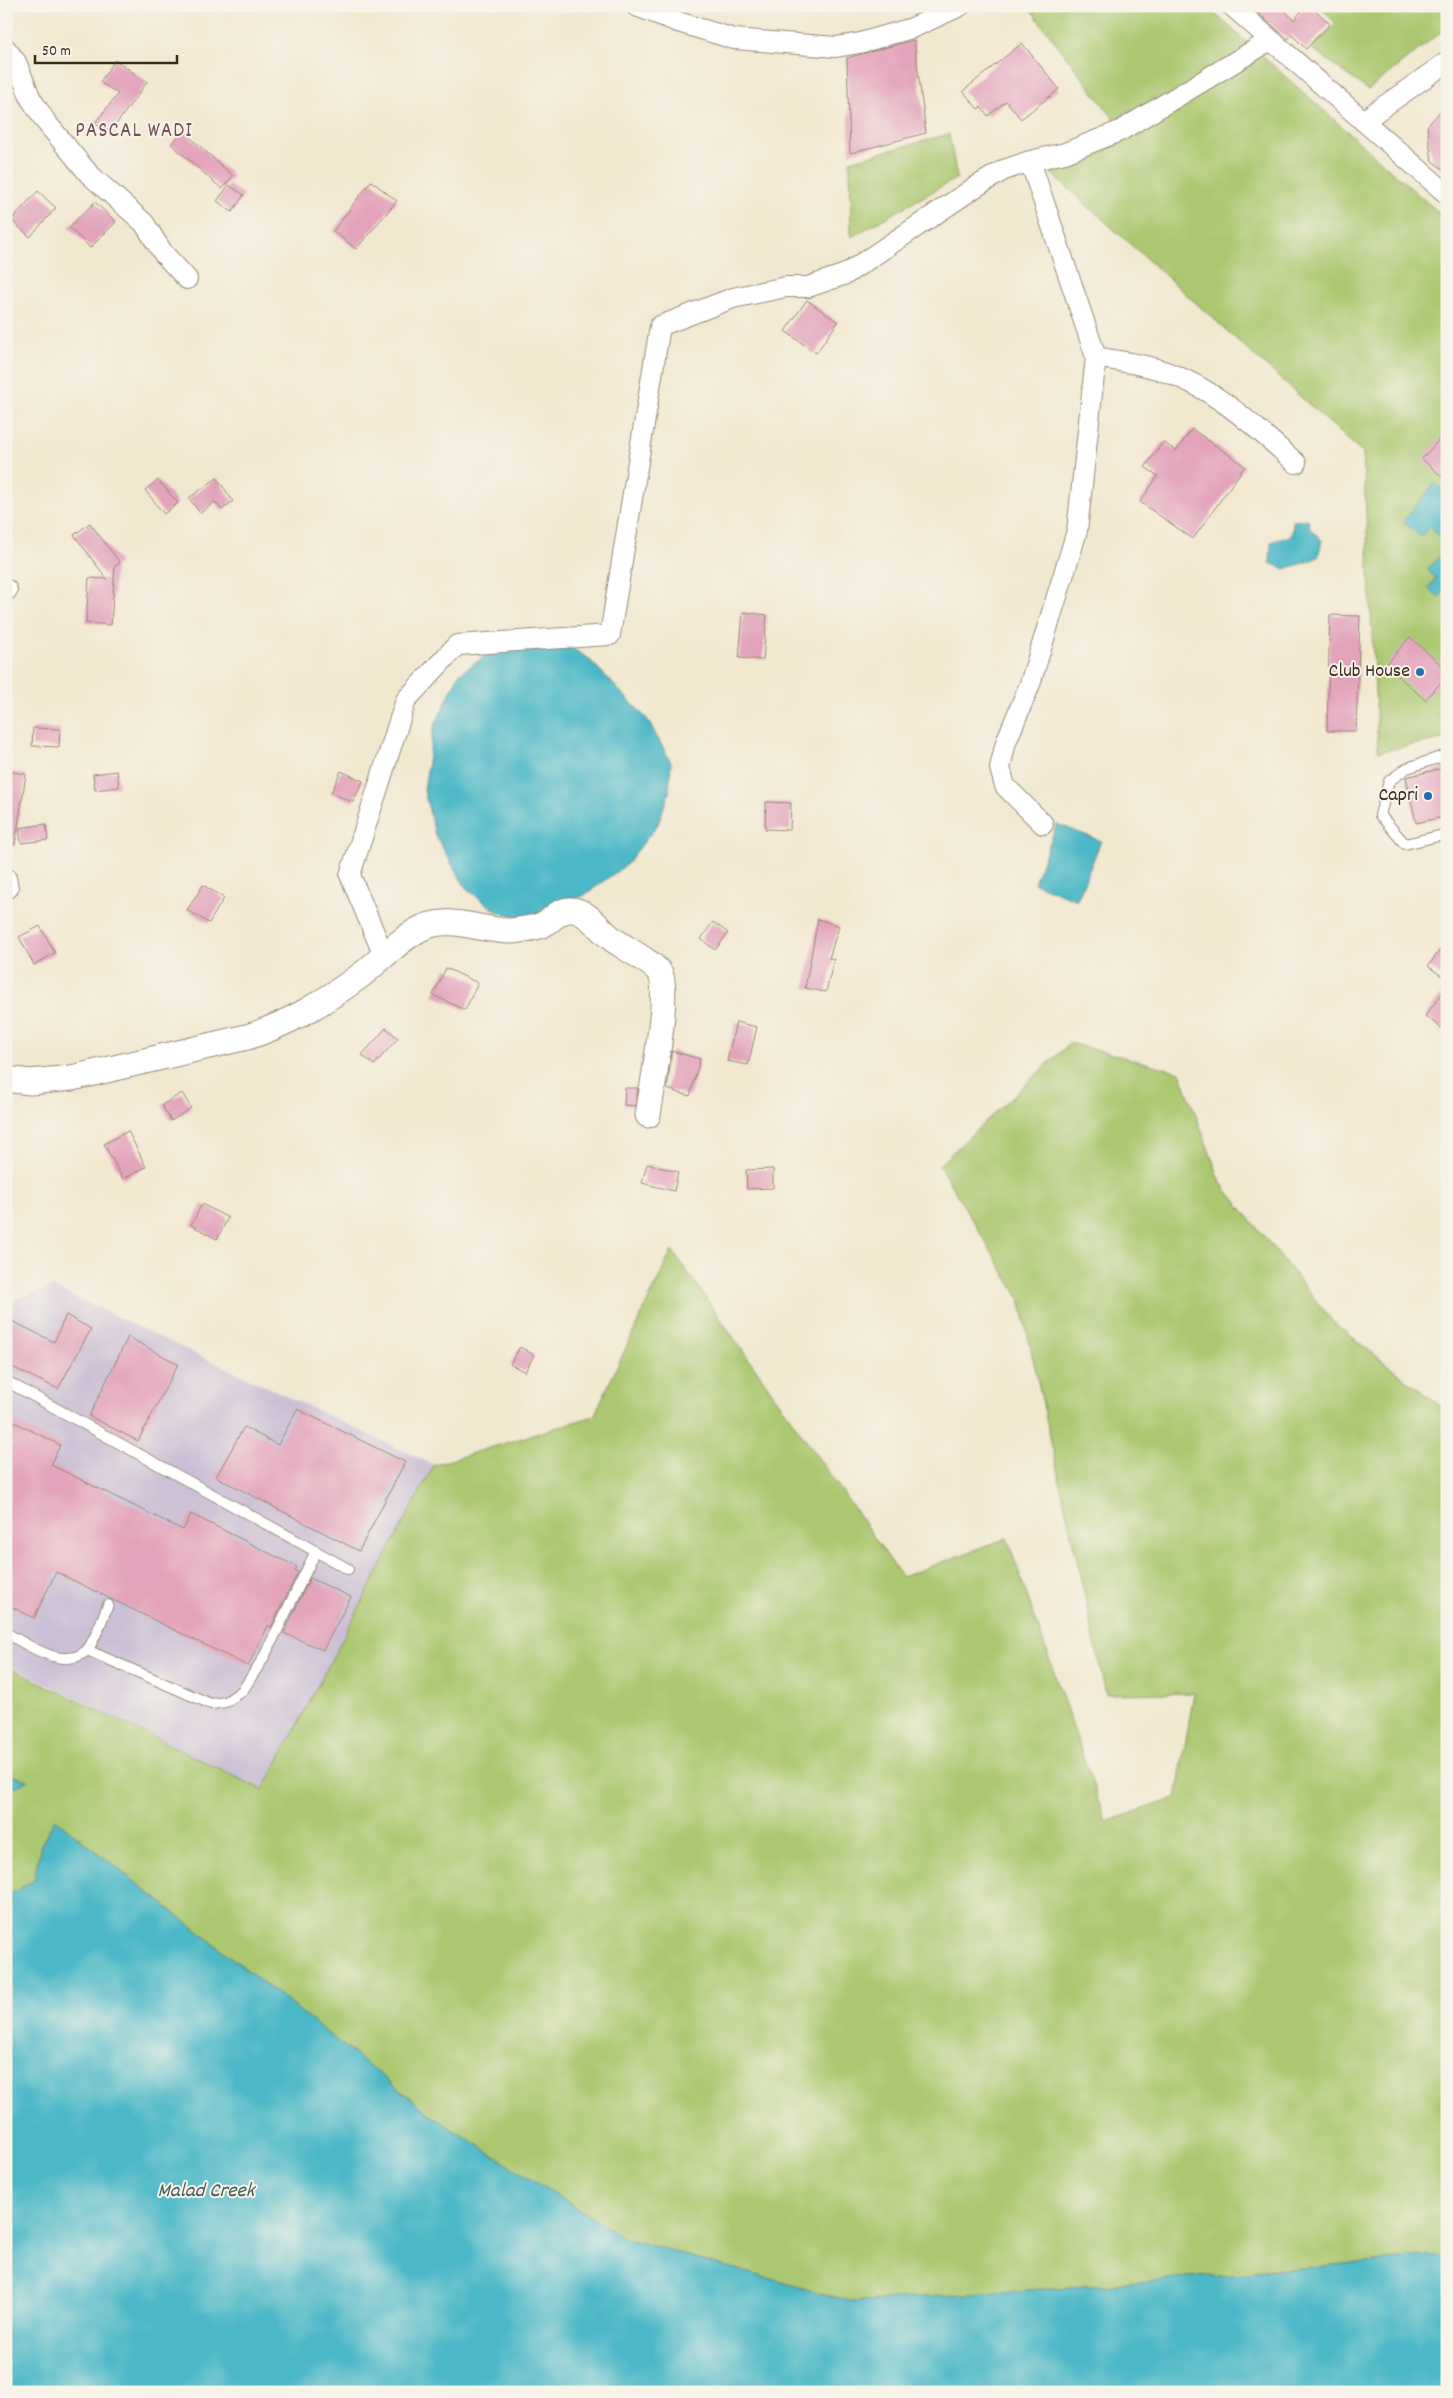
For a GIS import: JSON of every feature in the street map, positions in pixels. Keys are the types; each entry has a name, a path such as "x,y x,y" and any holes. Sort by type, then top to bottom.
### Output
{"street":[{"path":"636,6 678,22 734,39 836,47 860,43 912,28 960,6"},
{"path":"1234,7 1447,194"},
{"path":"384,956 350,875 406,700 457,645 610,634 660,326 733,298 786,287 808,287 846,274 1004,170 1030,161 1065,153 1120,131 1271,40"},
{"path":"6,49 16,62 31,99 46,122 89,174 144,224 163,254 187,279"},
{"path":"1363,121 1447,62"},
{"path":"1030,161 1096,357 1077,532 1030,684 1006,742 1000,768 1005,786 1043,824"},
{"path":"1096,357 1158,369 1205,390 1242,414 1296,463"},
{"path":"6,1079 30,1082 72,1078 247,1037 272,1029 304,1014 360,976 422,928 437,923 452,923 512,931 541,925 561,912 572,910 584,914 608,936 655,967 662,979 662,1023 648,1115"}],"lane":[{"path":"1447,756 1407,768 1389,781 1380,815 1405,844 1447,834"},
{"path":"6,1381 348,1569"},
{"path":"87,1650 211,1704 226,1702 243,1690 264,1657 316,1552"},
{"path":"6,1632 44,1652 63,1658 74,1657 87,1650 108,1605"}],"shaded area":[{"path":"53,1287 434,1465 263,1790 6,1664 6,1303"}],"green space":[{"path":"1028,6 1206,6 1447,220 1447,738 1378,752 1363,453 1050,172 1116,122"},
{"path":"1320,6 1447,6 1447,27 1368,90 1311,48 1336,24"},
{"path":"949,134 957,178 851,237 850,161"},
{"path":"1070,1043 1180,1072 1221,1183 1334,1323 1447,1411 1447,2257 1422,2257 1145,2282 852,2302 624,2238 438,2120 55,1819 41,1845 34,1880 6,1897 6,1793 27,1780 6,1774 6,1666 263,1790 434,1465 594,1416 672,1250 902,1577 1007,1538 1106,1822 1176,1798 1194,1693 1106,1694 1020,1299 939,1165"}],"water":[{"path":"1435,483 1447,493 1445,509 1447,511 1447,543 1429,527 1421,537 1403,521"},
{"path":"1308,519 1310,528 1322,540 1318,557 1285,569 1270,563 1271,542 1292,535 1293,521"},
{"path":"1447,548 1447,588 1439,597 1428,588 1436,578 1427,570"},
{"path":"564,643 589,659 647,719 671,762 669,792 658,824 626,865 583,896 530,918 499,913 466,888 435,835 424,790 433,729 459,674 500,646"},
{"path":"1057,824 1101,841 1077,900 1034,883"},
{"path":"6,1774 28,1780 6,1793"},
{"name":"Malad Creek","path":"55,1819 438,2120 624,2238 852,2302 1145,2282 1422,2257 1447,2257 1447,2392 6,2392 6,1897 34,1880 41,1845"}],"building":[{"path":"1250,6 1280,6 1294,20 1306,6 1311,6 1330,24 1306,49 1292,35 1288,39"},
{"path":"914,40 926,133 850,153 847,58"},
{"path":"1022,43 1059,89 1021,119 1006,101 988,116 981,107 978,109 963,91"},
{"path":"115,60 147,82 109,134 95,123 118,94 100,82"},
{"path":"1447,104 1447,172 1432,161 1427,126"},
{"path":"183,131 233,176 222,189 171,144"},
{"path":"371,181 397,201 356,249 333,231"},
{"path":"229,185 244,195 232,212 217,201"},
{"path":"38,191 56,208 30,237 11,220"},
{"path":"95,202 116,222 90,248 69,227"},
{"path":"807,300 838,322 816,353 785,331"},
{"path":"1192,429 1245,466 1193,539 1140,502 1158,476 1145,467 1163,442 1176,451"},
{"path":"1447,430 1447,481 1422,459"},
{"path":"217,478 233,501 222,510 215,502 200,513 189,498"},
{"path":"158,480 178,503 164,514 145,490"},
{"path":"90,523 120,563 115,566 111,625 86,623 89,578 107,579 74,535"},
{"path":"743,612 767,615 763,660 739,658"},
{"path":"1330,615 1360,616 1356,731 1327,731"},
{"name":"Club House","path":"1410,637 1447,670 1447,676 1425,700 1386,665"},
{"path":"33,728 60,729 59,747 32,746"},
{"name":"Capri","path":"1447,767 1447,816 1416,823 1406,777"},
{"path":"6,771 26,774 15,845 6,844"},
{"path":"117,771 119,787 95,790 93,774"},
{"path":"341,771 363,781 353,802 331,793"},
{"path":"766,802 791,803 790,830 765,829"},
{"path":"46,824 48,840 21,843 19,828"},
{"path":"203,885 224,898 209,923 187,910"},
{"path":"818,919 839,926 829,958 834,959 826,992 805,988"},
{"path":"713,922 728,933 715,950 701,939"},
{"path":"40,926 55,953 34,965 19,937"},
{"path":"1447,941 1447,980 1428,966"},
{"path":"446,968 478,983 465,1010 433,995"},
{"path":"1447,987 1447,1032 1425,1016"},
{"path":"736,1022 757,1027 748,1065 727,1061"},
{"path":"386,1028 398,1038 374,1065 362,1055"},
{"path":"672,1051 700,1059 690,1096 667,1089"},
{"path":"625,1088 638,1088 635,1106 624,1105"},
{"path":"182,1093 191,1108 171,1121 162,1105"},
{"path":"128,1131 146,1167 123,1179 104,1144"},
{"path":"647,1164 678,1172 674,1191 642,1183"},
{"path":"773,1169 773,1188 747,1189 746,1170"},
{"path":"202,1204 228,1218 217,1239 191,1225"},
{"path":"66,1315 91,1329 58,1389 6,1364 6,1318 54,1342"},
{"path":"128,1337 178,1364 138,1441 89,1416"},
{"path":"520,1347 534,1355 525,1372 510,1364"},
{"path":"297,1409 405,1462 359,1551 216,1477 244,1427 278,1445"},
{"path":"6,1418 60,1445 51,1465 183,1530 191,1514 297,1567 295,1571 298,1572 271,1627 268,1626 248,1666 56,1572 34,1618 6,1604"},
{"path":"310,1578 351,1597 323,1650 284,1633"}],"place":[{"name":"Club House","path":"1420,672"},
{"name":"Capri","path":"1428,796"}],"district":[{"name":"PASCAL WADI","path":"134,132"}]}
